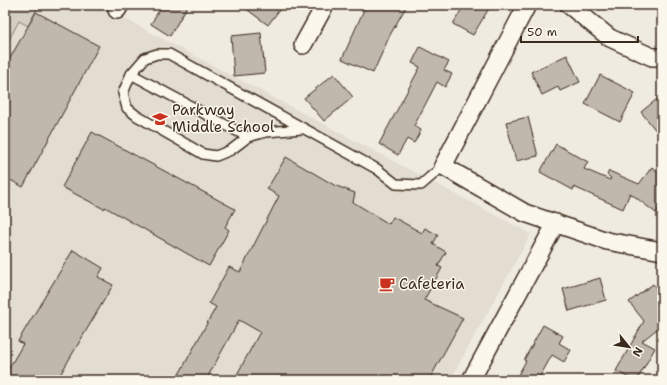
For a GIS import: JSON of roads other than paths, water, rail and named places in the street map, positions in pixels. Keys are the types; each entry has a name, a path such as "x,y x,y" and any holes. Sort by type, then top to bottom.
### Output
{"street":[{"path":"302,45 325,5"},
{"path":"527,5 443,166 525,213 608,241 662,251"},
{"path":"570,5 610,38 652,56 662,57"},
{"path":"471,380 556,223"}],"lane":[{"path":"302,129 266,132 248,137 232,150 216,156 203,154 127,108 123,93 131,74 145,58 157,54 169,54 302,129 377,169 396,184 421,186 443,166"},
{"path":"131,74 248,137"}],"place":[{"name":"Parkway Middle School","path":"160,119"},
{"name":"Cafeteria","path":"387,284"}]}
